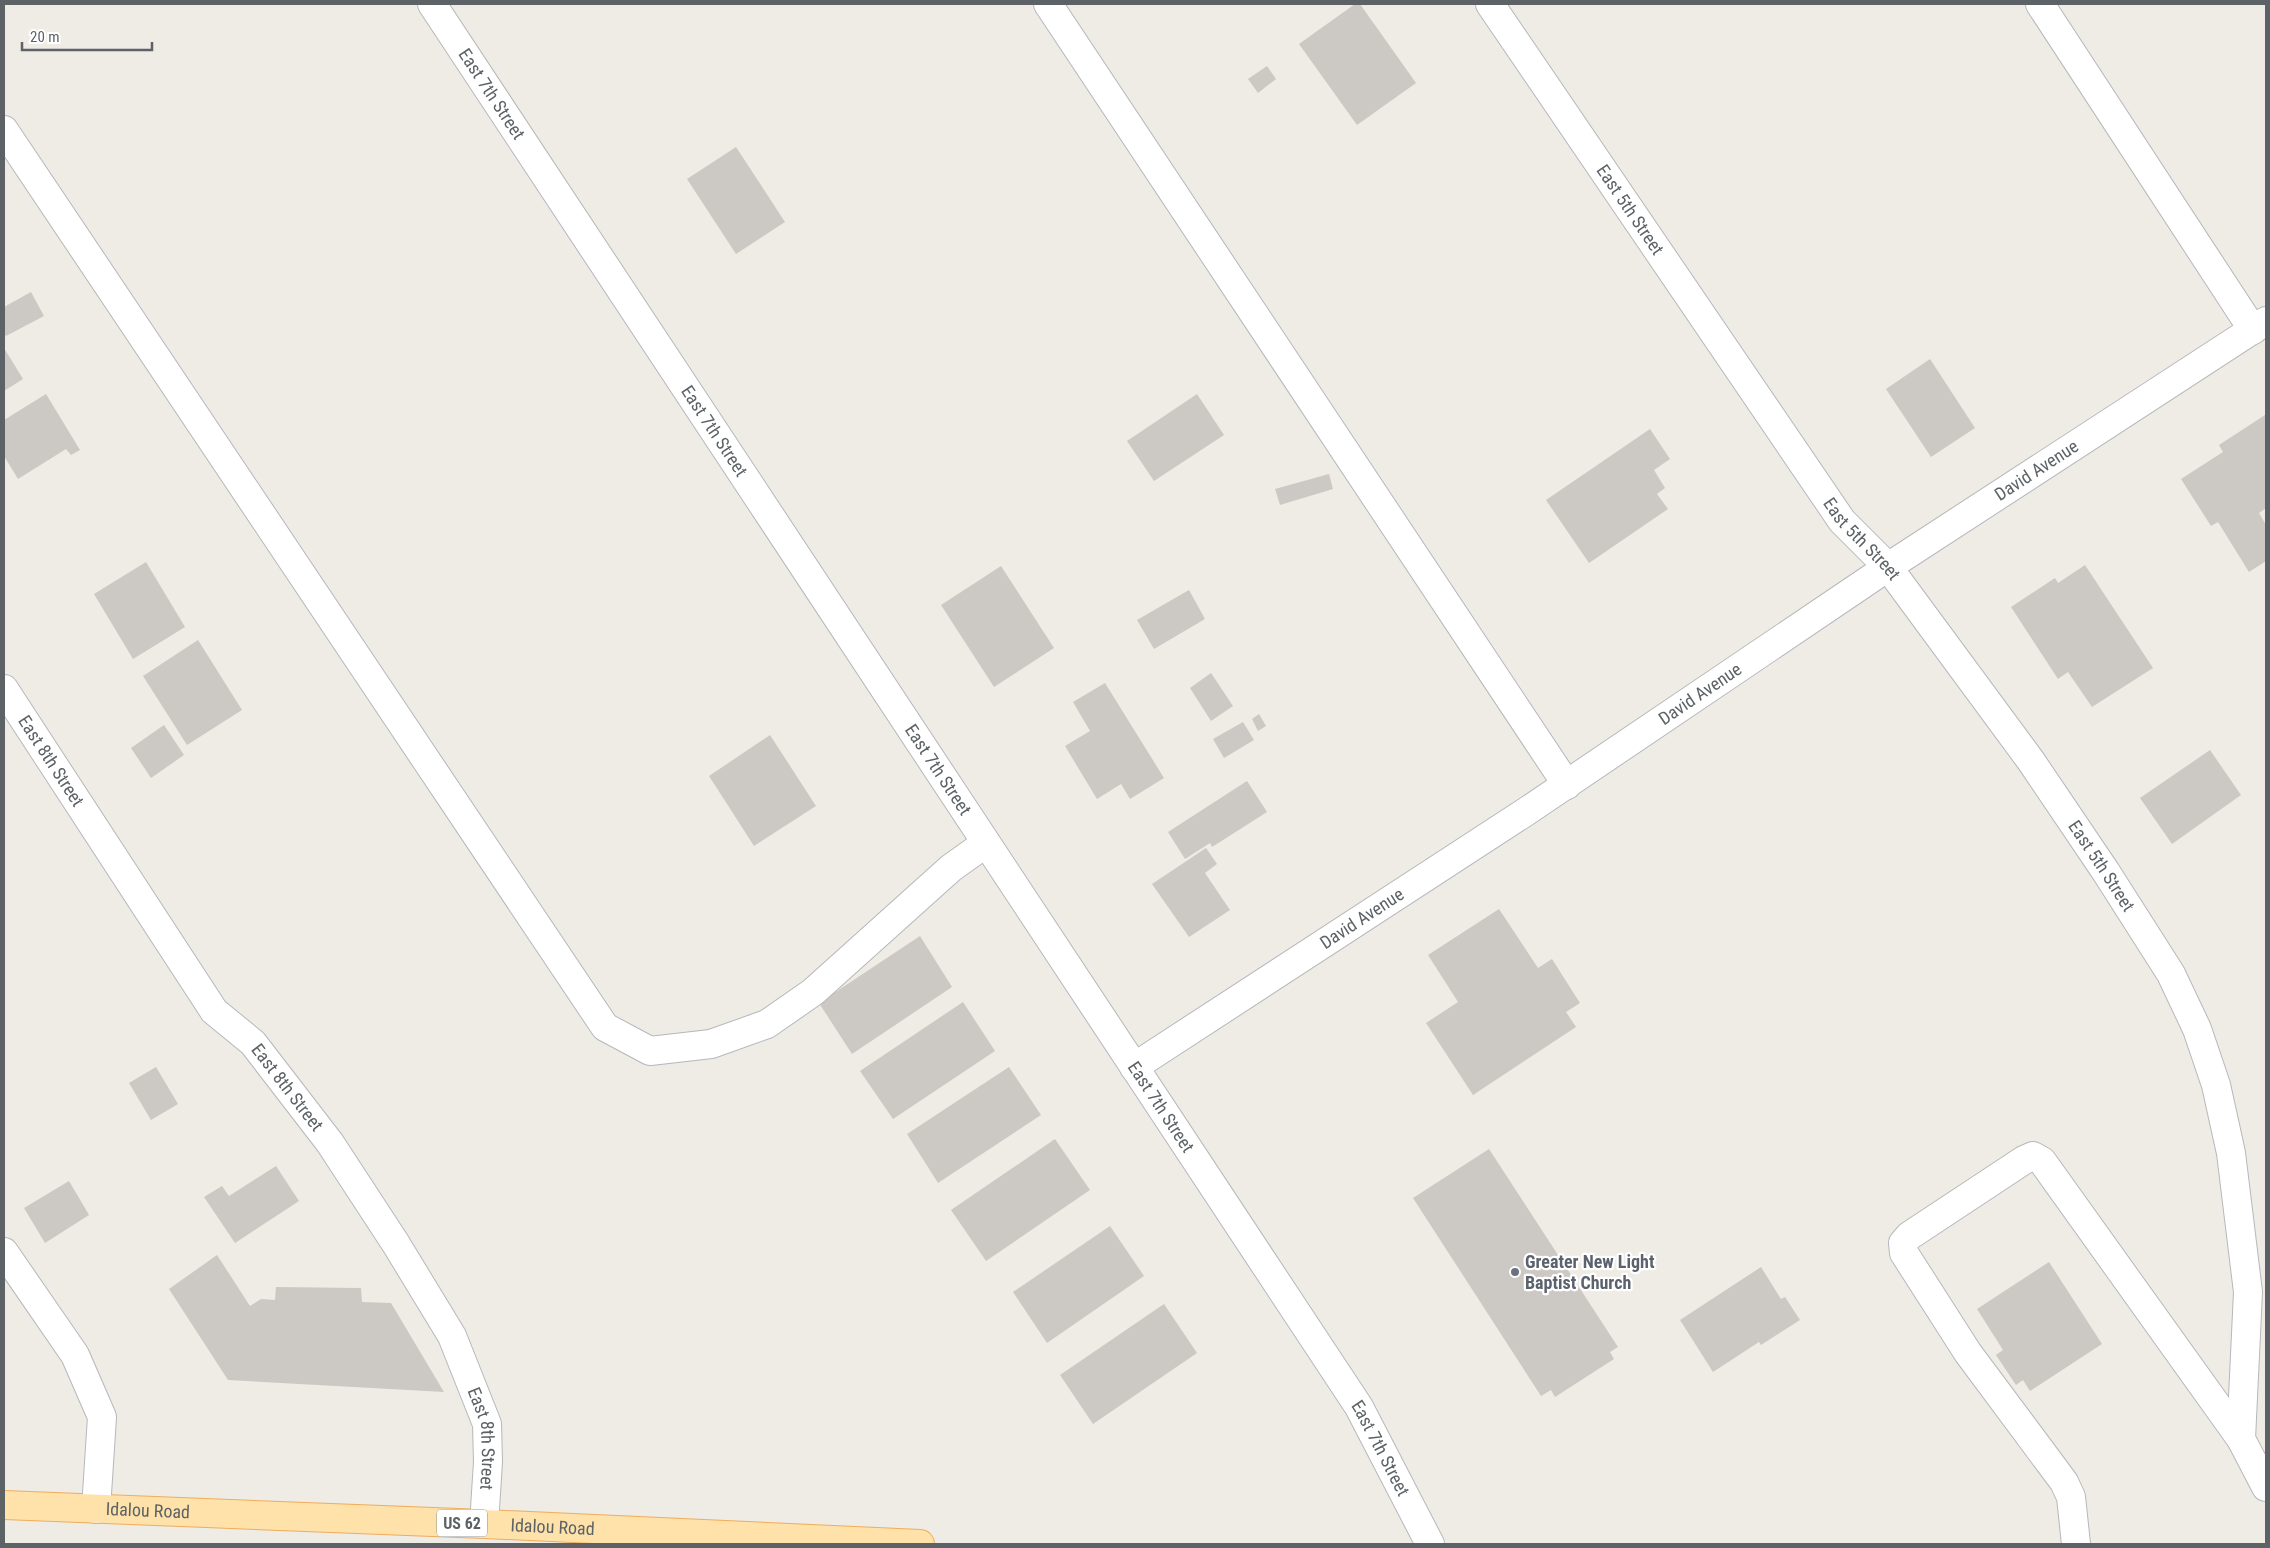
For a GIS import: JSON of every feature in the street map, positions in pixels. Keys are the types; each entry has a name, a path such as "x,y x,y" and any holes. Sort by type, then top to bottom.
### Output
{"main road":[{"name":"Idalou Road","path":"4,1505 920,1544"}],"street":[{"name":"East 7th Street","path":"432,4 1359,1407 1430,1544"},
{"path":"1048,4 1566,785"},
{"name":"East 5th Street","path":"1490,4 1842,521 1888,567 2032,760 2171,974 2197,1029 2216,1085 2231,1153 2248,1292 2241,1439"},
{"path":"2040,4 2260,325"},
{"path":"4,130 605,1027 650,1052 711,1044 767,1024 813,992 951,868 986,843"},
{"name":"David Avenue","path":"1134,1067 1566,785 1888,567 2260,325"},
{"name":"East 8th Street","path":"4,689 214,1010 253,1043 330,1143 396,1244 452,1336 487,1424 488,1462 484,1524"},
{"path":"2076,1544 2070,1497 2064,1482 1968,1353 1904,1253 1903,1243 1909,1236 2024,1160 2033,1156 2042,1161 2241,1439 2266,1487"},
{"path":"4,1252 75,1355 102,1417 96,1509"}],"building":[{"path":"1355,4 1360,4 1416,83 1357,125 1299,44"},
{"path":"1267,66 1276,79 1258,93 1248,79"},
{"path":"736,147 785,222 736,254 687,179"},
{"path":"31,292 44,316 6,336 4,332 4,307"},
{"path":"4,348 23,379 4,391"},
{"path":"1930,359 1975,428 1931,457 1886,389"},
{"path":"46,394 80,450 71,455 66,449 18,479 4,456 4,420"},
{"path":"1197,394 1224,435 1154,481 1127,441"},
{"path":"2265,415 2266,508 2259,513 2266,525 2266,561 2249,572 2218,522 2211,526 2181,479 2223,452 2219,445"},
{"path":"1650,429 1670,459 1654,470 1665,488 1657,494 1668,509 1589,563 1546,500"},
{"path":"1329,474 1333,489 1280,505 1275,489"},
{"path":"146,562 185,627 133,659 94,594"},
{"path":"2085,565 2153,668 2092,707 2068,672 2058,679 2011,607 2055,578 2058,583"},
{"path":"1001,566 1054,648 994,687 941,605"},
{"path":"1189,590 1205,619 1154,649 1137,620"},
{"path":"198,640 242,710 187,745 143,676"},
{"path":"1211,673 1233,706 1211,721 1190,688"},
{"path":"1105,683 1164,778 1130,799 1121,784 1097,799 1065,746 1090,731 1073,702"},
{"path":"1259,714 1266,726 1258,731 1252,719"},
{"path":"1243,722 1254,740 1224,758 1213,739"},
{"path":"164,725 184,755 151,778 131,748"},
{"path":"770,735 816,806 754,846 709,776"},
{"path":"2210,750 2241,795 2172,844 2140,798"},
{"path":"1247,781 1267,812 1212,847 1210,843 1185,859 1168,832"},
{"path":"1206,848 1217,864 1205,873 1230,910 1189,937 1152,884"},
{"path":"1499,909 1538,968 1552,959 1580,1003 1566,1012 1576,1027 1473,1095 1426,1023 1458,1002 1428,955"},
{"path":"920,936 952,987 852,1054 819,1003"},
{"path":"963,1002 995,1051 893,1119 860,1071"},
{"path":"156,1067 178,1104 151,1120 129,1083"},
{"path":"1009,1067 1041,1115 938,1183 907,1134"},
{"path":"1055,1139 1090,1190 986,1261 951,1210"},
{"name":"Greater New Light Baptist Church","path":"1489,1149 1618,1347 1610,1352 1614,1359 1555,1397 1551,1390 1541,1396 1413,1198"},
{"path":"276,1166 299,1201 235,1243 204,1197 222,1186 229,1196"},
{"path":"69,1181 89,1215 45,1243 24,1208"},
{"path":"1110,1226 1144,1276 1047,1343 1013,1292"},
{"path":"217,1255 250,1306 261,1299 275,1300 276,1287 361,1288 362,1302 391,1303 444,1392 228,1380 169,1289"},
{"path":"2049,1262 2102,1344 2030,1391 2023,1380 2016,1385 1996,1355 2003,1350 1977,1309"},
{"path":"1761,1267 1781,1299 1785,1297 1800,1320 1761,1345 1759,1342 1713,1372 1680,1320"},
{"path":"1164,1304 1197,1353 1093,1424 1060,1375"}],"place":[{"name":"Greater New Light Baptist Church","path":"1515,1272"}]}
